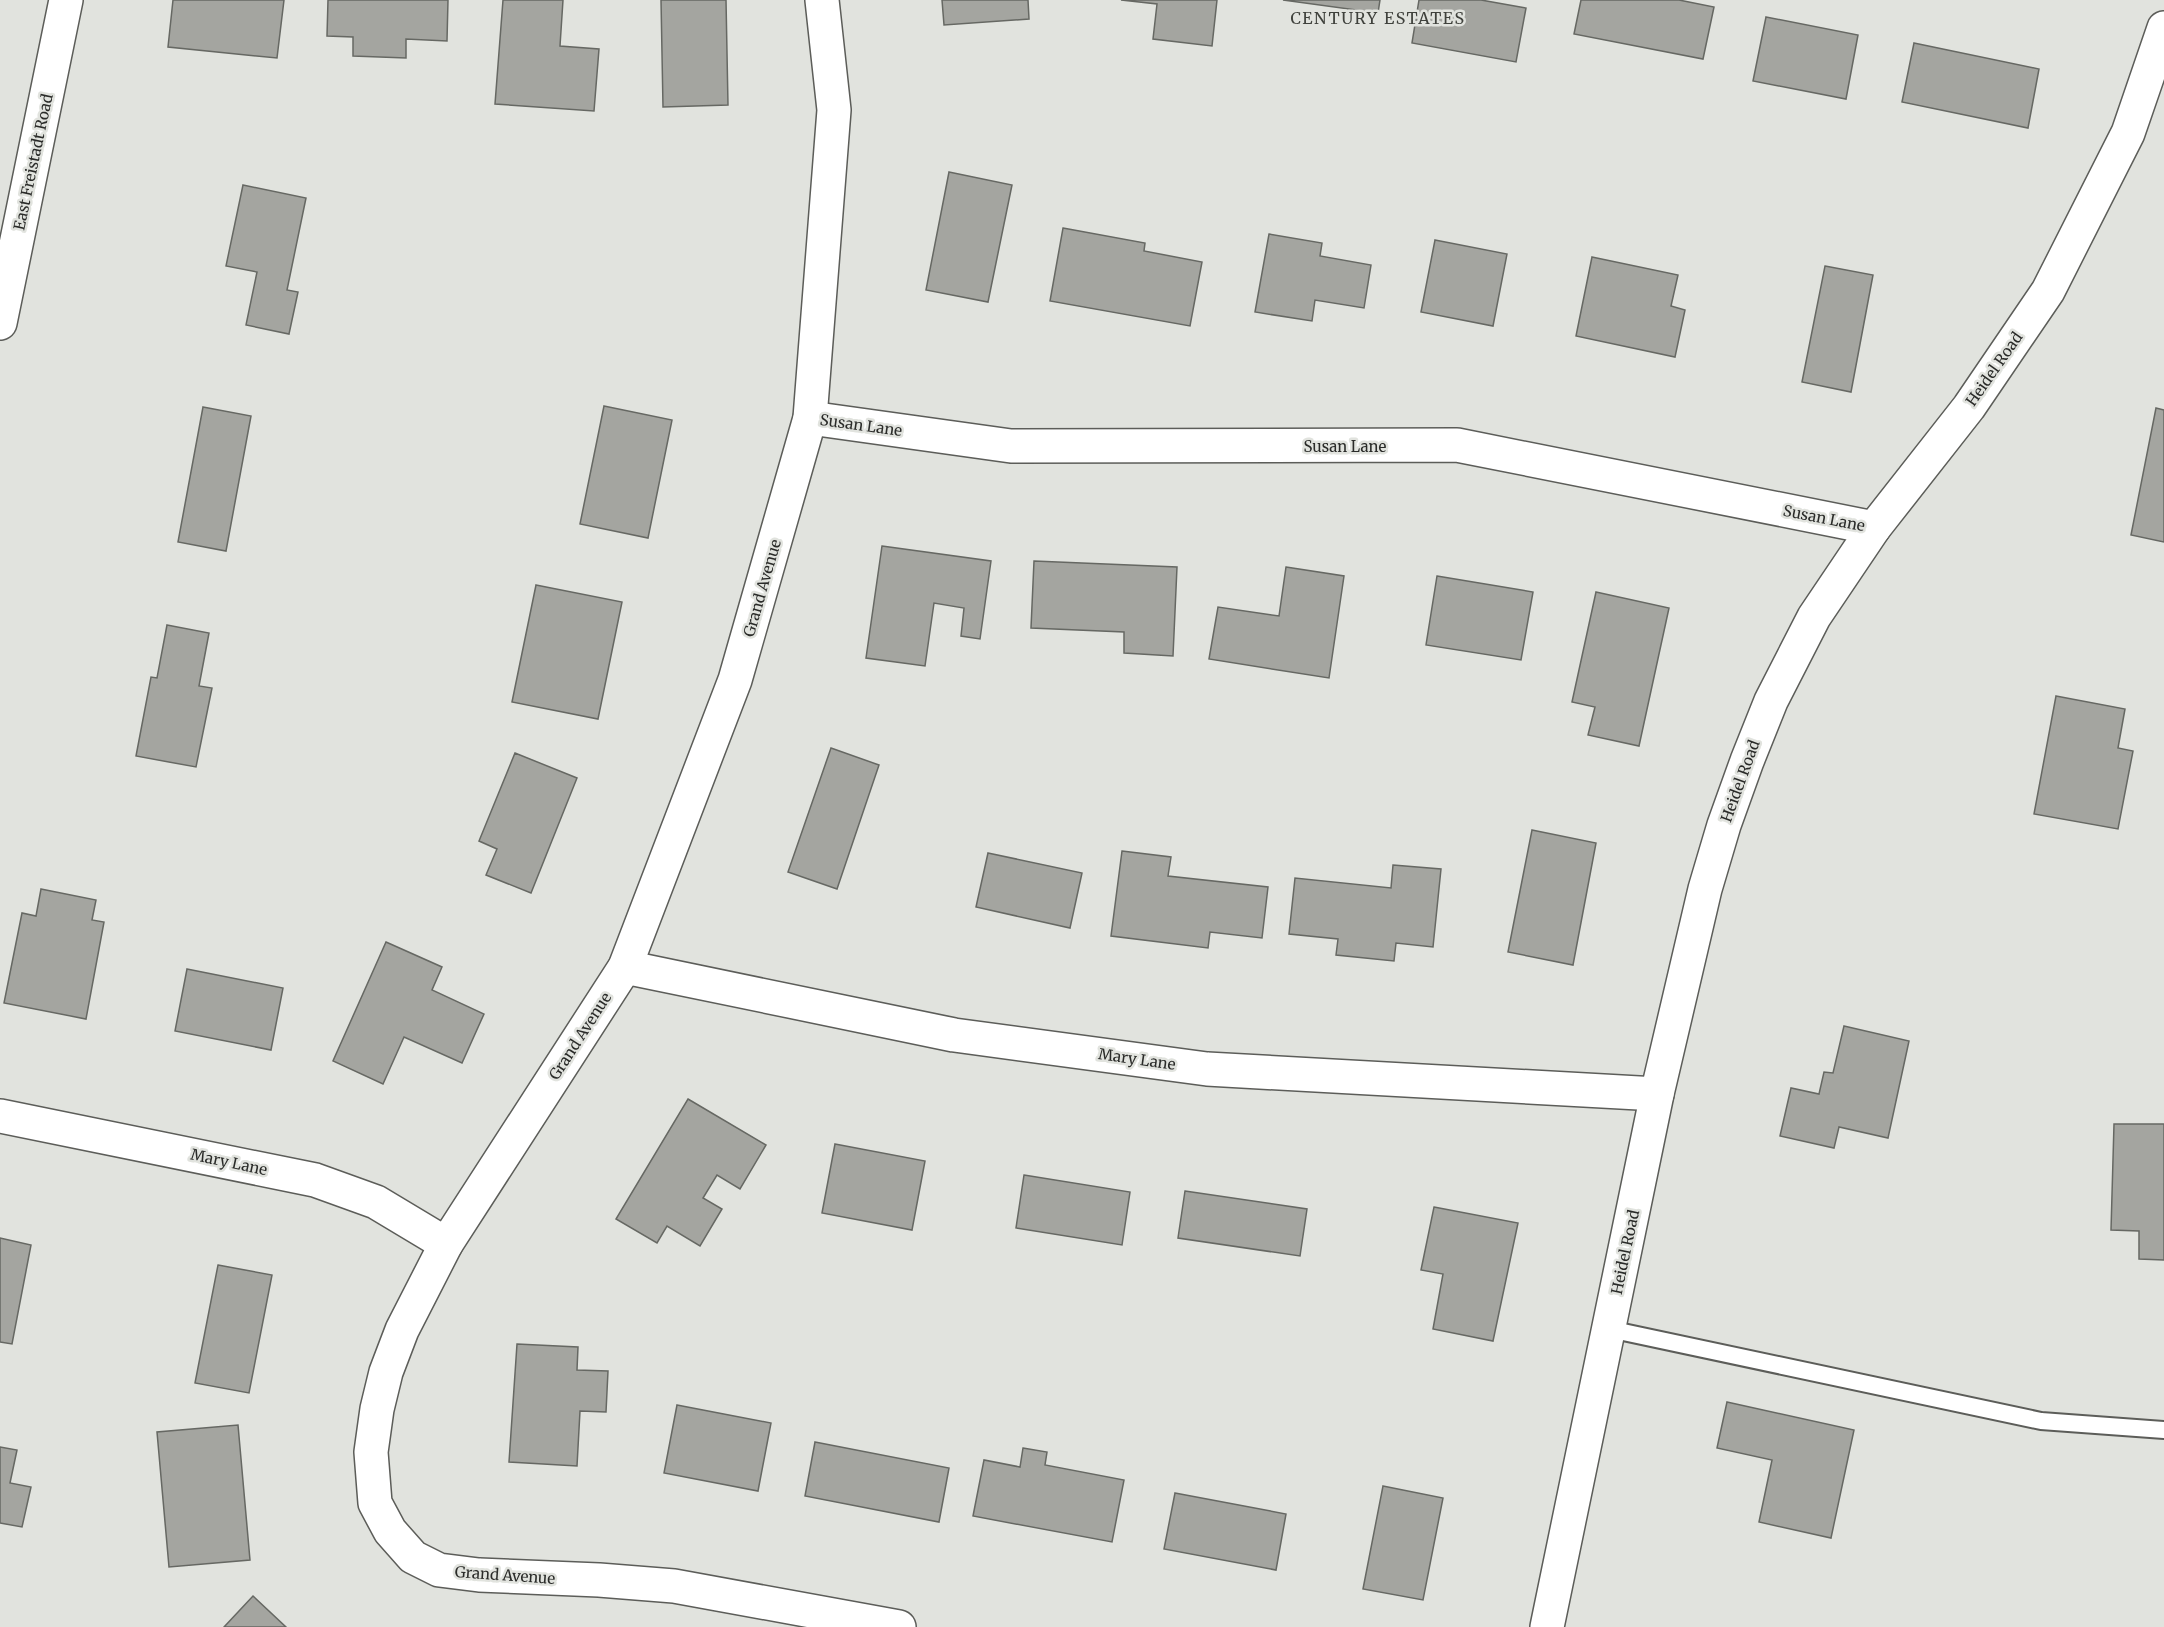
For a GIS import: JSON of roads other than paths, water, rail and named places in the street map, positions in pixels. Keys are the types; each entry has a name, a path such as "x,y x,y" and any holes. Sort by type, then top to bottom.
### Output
{"street":[{"name":"East Freistadt Road","path":"0,323 66,0"},
{"name":"Grand Avenue","path":"822,0 834,110 810,418 735,680 625,967 446,1244 402,1330 386,1372 377,1409 371,1452 375,1503 390,1531 413,1557 439,1570 479,1575 674,1586 899,1627"},
{"name":"Heidel Road","path":"1547,1627 1657,1094 1705,889 1743,771 1771,701 1814,617 1874,528 1969,407 2048,291 2128,133 2164,28"},
{"name":"Susan Lane","path":"810,418 1011,446 1457,445 1874,528"},
{"name":"Mary Lane","path":"625,967 954,1035 1207,1069 1657,1094"},
{"name":"Mary Lane","path":"0,1116 315,1180 376,1202 446,1244"}],"lane":[{"path":"1609,1329 2041,1420 2164,1430"}],"district":[{"name":"CENTURY ESTATES","path":"1378,18"}]}
